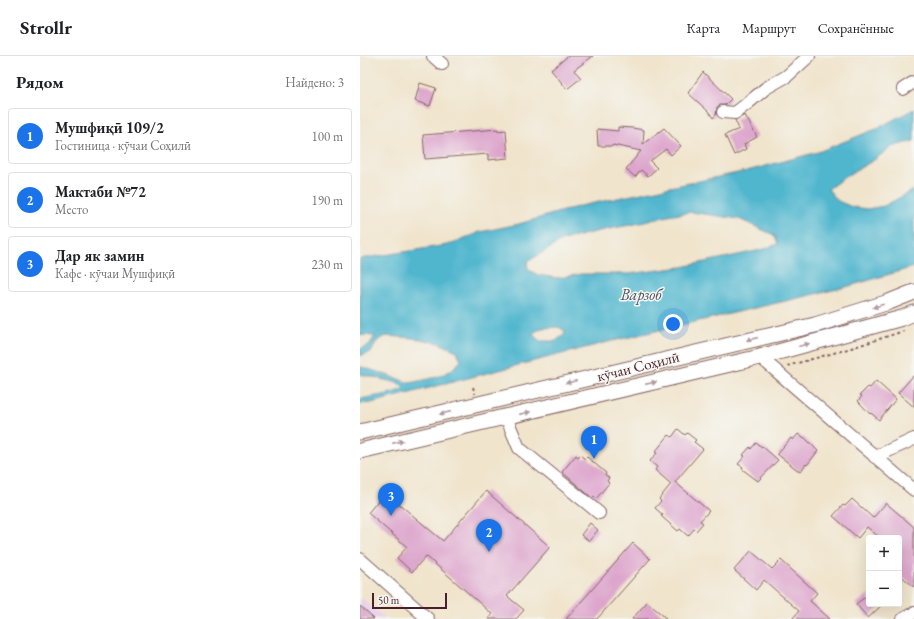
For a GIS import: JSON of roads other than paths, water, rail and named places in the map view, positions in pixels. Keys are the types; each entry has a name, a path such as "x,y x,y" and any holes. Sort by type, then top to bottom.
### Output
{"main road":[{"name":"кӯчаи Соҳилӣ","path":"360,432 815,325 889,302 914,292"},
{"name":"кӯчаи Соҳилӣ","path":"360,451 760,357 902,318 914,313"}],"street":[{"path":"433,56 442,64"},
{"path":"723,112 735,112 739,110 766,88 787,76 809,56"},
{"path":"903,89 914,82"},
{"path":"760,357 875,458 914,490"},
{"path":"506,417 519,448 599,513"},
{"path":"875,458 914,439"},
{"path":"360,559 428,619"},
{"path":"903,619 914,613"}],"water":[{"name":"Варзоб","path":"914,109 914,141 891,147 874,160 846,176 828,189 838,201 852,207 867,209 884,206 914,190 914,267 846,287 608,342 371,403 360,404 360,399 388,394 404,389 398,383 360,374 360,367 410,383 437,377 450,371 461,361 457,351 439,343 412,338 386,336 376,342 372,351 360,356 360,349 369,345 375,336 360,335 360,259 447,245 480,232 519,224 580,206 747,171 818,152 876,129","holes":["691,212 739,219 774,235 778,244 761,250 682,267 629,274 581,274 558,278 538,275 528,269 527,262 563,240","559,327 566,332 556,341 540,341 532,334 541,328"]}],"place":[{"name":"Мушфиқӣ 109/2","path":"594,459"},
{"name":"Дар як замин","path":"391,516"},
{"name":"Мактаби №72","path":"489,552"}]}
